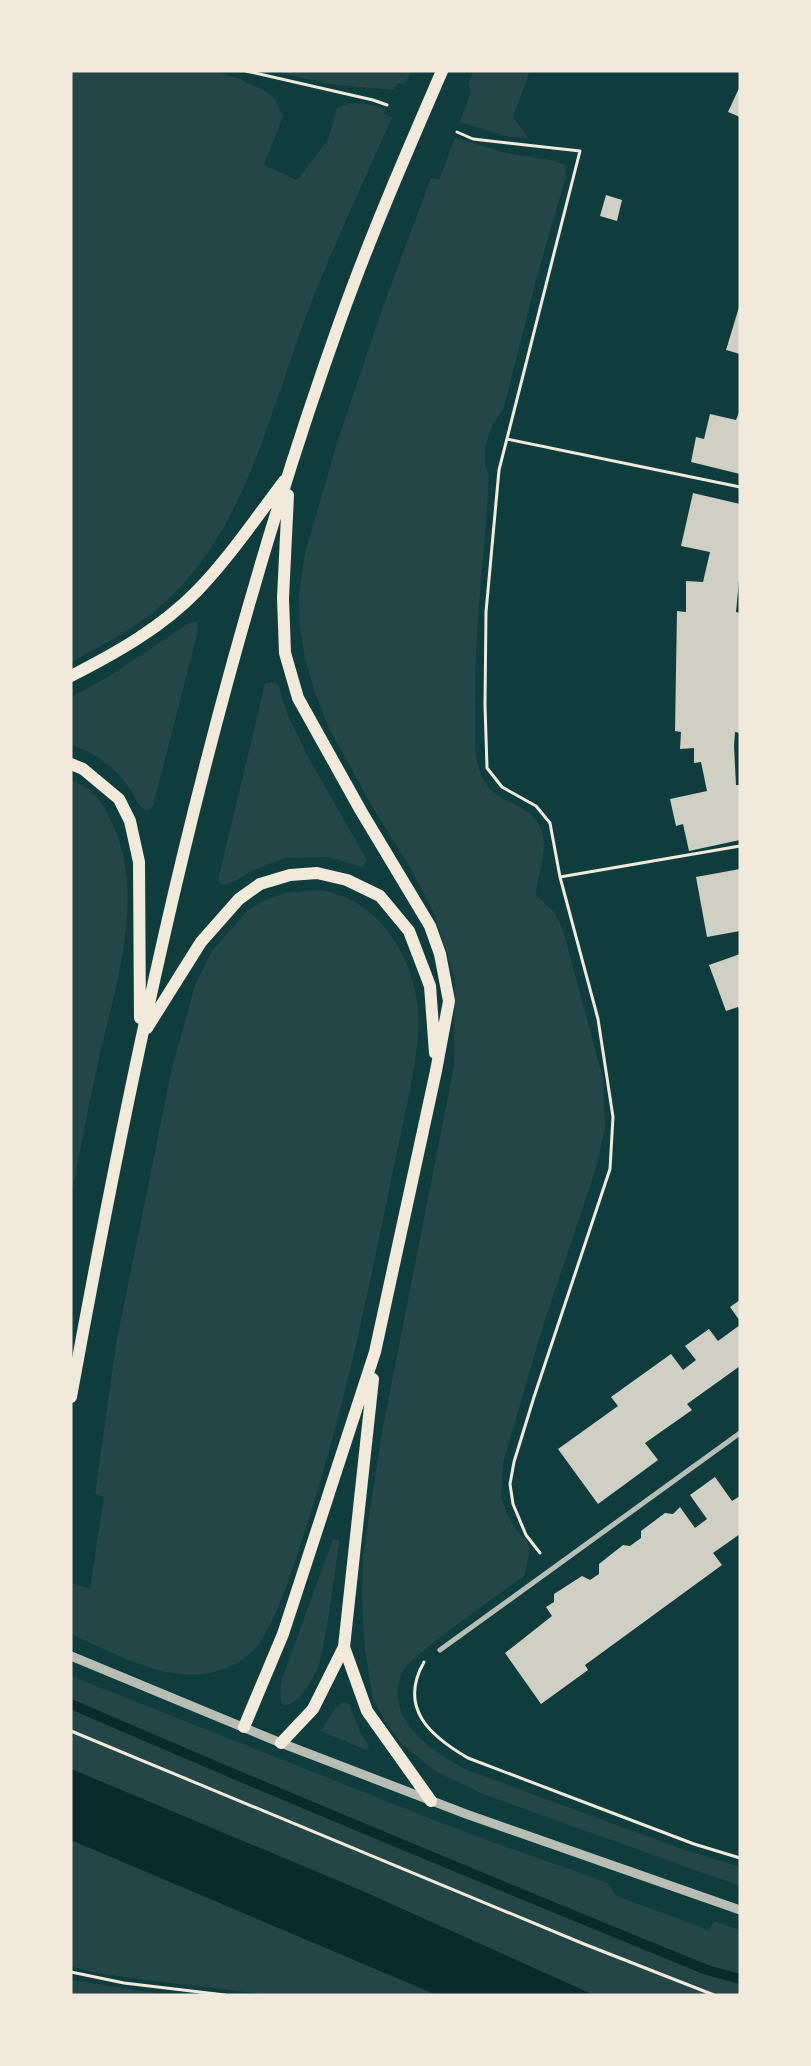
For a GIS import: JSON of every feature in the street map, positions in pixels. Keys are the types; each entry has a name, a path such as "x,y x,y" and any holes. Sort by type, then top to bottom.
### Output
{"main road":[{"path":"71,1397 141,1038 222,698 288,475 340,321 398,169 442,71"},
{"path":"71,676 123,648 175,612 197,591 288,475"},
{"path":"244,1727 283,1634 375,1352 436,1071 449,1001 440,954 430,926 361,811 298,698 286,653 283,598 288,475"},
{"path":"71,764 83,769 119,799 130,822 139,862 141,1038"},
{"path":"141,1038 202,942 239,900 260,884 290,875 317,873 348,880 380,896 409,931 430,986 436,1071"},
{"path":"280,1743 313,1709 344,1646 375,1352"},
{"path":"344,1646 367,1711 431,1801"}],"street":[{"path":"440,1650 740,1433"},
{"path":"71,1656 280,1743 431,1801 740,1910"}],"path":[{"path":"246,71 387,105"},
{"path":"457,132 474,139 580,151 499,470 486,612 485,706 487,768 502,788 536,806 550,823 560,878 598,1019 613,1117 610,1169 534,1397 514,1462 510,1484 513,1504 526,1535 553,1569"},
{"path":"507,439 740,487"},
{"path":"560,878 740,846"},
{"path":"440,1650 425,1661 417,1674 414,1695 418,1714 427,1729 447,1746 468,1758 694,1844 740,1858"},
{"path":"71,1731 584,1944 714,1995"},
{"path":"71,1972 124,1983 225,1995"}],"shaded area":[{"path":"71,71 212,71 235,77 265,91 275,99 283,116 264,165 297,180 328,140 337,108 356,103 367,104 386,109 384,114 392,117 315,293 250,474 212,547 187,579 149,616 105,644 71,662"},
{"path":"273,71 411,71 405,84 397,83 394,90 328,84"},
{"path":"473,71 530,71 513,117 529,139 505,136 460,122 471,92 468,84"},
{"path":"455,138 506,153 556,161 566,166 566,176 536,280 504,407 492,426 485,448 485,464 489,475 476,648 475,743 478,766 486,784 499,796 525,810 532,816 539,824 543,835 544,849 536,895 555,913 563,930 603,1079 605,1129 595,1171 543,1326 503,1463 501,1497 507,1514 516,1530 526,1539 530,1551 524,1576 452,1628 410,1662 402,1673 398,1689 399,1705 405,1719 414,1732 426,1744 467,1770 676,1847 740,1867 740,1886 483,1794 437,1772 402,1744 385,1721 373,1699 365,1649 362,1604 363,1555 383,1427 454,1066 455,980 433,911 410,867 373,808 329,728 315,693 305,659 300,626 299,595 305,553 336,446 381,312 431,178 439,180"},
{"path":"191,622 197,622 198,631 153,806 147,811 140,806 128,786 110,766 71,744 71,697 106,678"},
{"path":"276,683 279,687 286,711 308,757 367,860 362,867 329,857 285,858 249,872 236,881 223,885 219,882 219,876 265,684"},
{"path":"71,780 94,793 110,819 121,848 127,878 127,909 125,940 119,972 94,1080 71,1197"},
{"path":"323,891 343,897 361,906 377,919 390,934 401,951 415,990 418,1010 416,1058 342,1404 328,1456 284,1593 270,1626 261,1641 245,1658 218,1671 196,1674 175,1673 154,1669 132,1661 71,1634 71,1583 90,1589 104,1497 95,1494 117,1339 172,1068 195,985 212,951 248,910 263,901 285,893"},
{"path":"333,1539 339,1540 339,1543 320,1661 311,1682 301,1696 289,1704 283,1705 280,1696 282,1679"},
{"path":"71,1676 462,1831 608,1883 616,1896 709,1930 714,1921 740,1930 740,1995 594,1995 360,1890 71,1769"},
{"path":"344,1702 349,1704 360,1732 369,1747 366,1750 321,1731 336,1707"},
{"path":"71,1769 360,1890 594,1995 437,1995 71,1840"},
{"path":"71,1840 437,1995 270,1995 138,1979 97,1973 71,1966"},
{"path":"71,1980 169,1995 71,1995"}],"building":[{"path":"740,86 740,117 728,112"},
{"path":"606,195 622,200 617,221 600,216"},
{"path":"740,304 740,354 726,350"},
{"path":"740,410 740,474 691,462 696,437 704,439 710,414 736,420"},
{"path":"693,493 740,504 740,570 736,612 740,613 740,733 735,732 734,746 736,785 740,785 740,840 689,851 683,824 676,826 670,799 707,791 701,762 694,763 694,748 680,749 681,732 675,731 677,611 686,612 686,581 703,582 710,552 681,546"},
{"path":"740,869 740,931 707,937 696,877"},
{"path":"740,954 740,1012 738,1007 726,1011 709,965"},
{"path":"740,1300 740,1321 730,1307"},
{"path":"740,1325 740,1366 687,1404 692,1410 645,1443 658,1460 598,1504 558,1449 618,1406 611,1397 671,1354 683,1370 696,1360 685,1346 709,1329 718,1341"},
{"path":"715,1477 732,1501 740,1496 740,1534 713,1553 722,1565 585,1665 588,1670 541,1704 505,1653 552,1616 546,1607 554,1602 554,1594 582,1576 590,1580 599,1574 599,1564 623,1545 630,1546 641,1538 641,1531 665,1513 673,1514 680,1507 695,1528 707,1519 690,1495"}],"waterway":[{"path":"71,1704 547,1905 707,1970 740,1979"}]}
